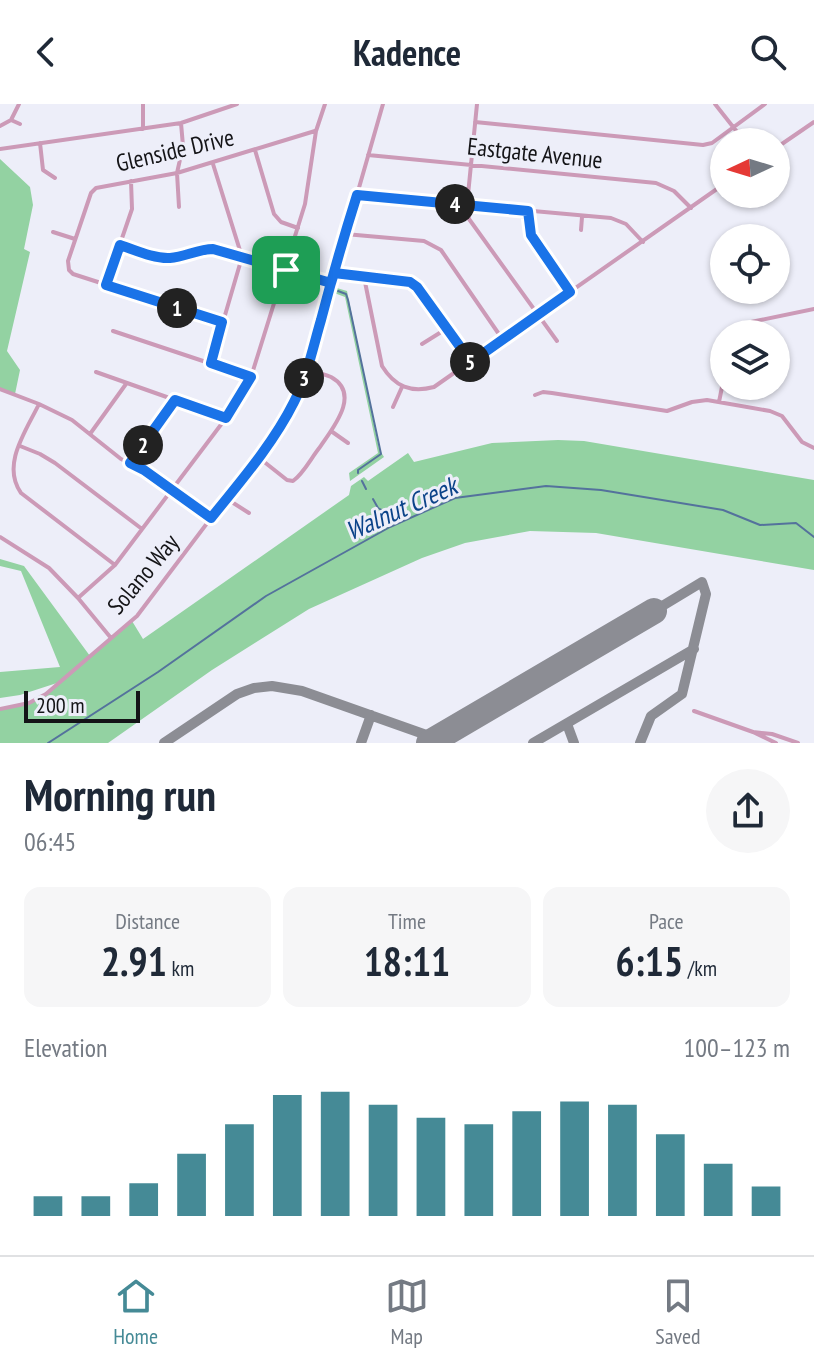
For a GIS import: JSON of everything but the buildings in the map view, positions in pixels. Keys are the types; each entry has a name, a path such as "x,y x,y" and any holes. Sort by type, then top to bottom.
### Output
{"street":[{"path":"0,126 11,120 19,104"},
{"path":"143,104 143,129"},
{"path":"0,149 181,123 237,104"},
{"path":"78,598 115,565 226,418 251,377 305,204 316,131 325,104"},
{"name":"Solano Way","path":"0,709 29,703 46,694 137,616 258,457 295,400 307,369 383,104"},
{"path":"477,104 467,205 469,219 557,341"},
{"path":"715,104 734,126"},
{"path":"475,122 703,145 712,143 765,104"},
{"path":"11,120 20,124"},
{"path":"790,138 814,122"},
{"path":"179,207 177,173 183,146 181,123"},
{"name":"Glenside Drive","path":"75,239 91,193 96,188 213,164 316,131"},
{"path":"40,143 43,170 55,178"},
{"path":"255,150 274,214 281,222 298,228"},
{"name":"Eastgate Avenue","path":"368,155 656,183 674,191 691,208"},
{"path":"211,363 242,257 213,164"},
{"path":"106,285 132,209 131,181"},
{"path":"364,277 382,366 402,387 421,390 434,387 710,194"},
{"path":"357,195 611,218 626,224 643,242"},
{"path":"528,211 531,235 570,292"},
{"path":"581,230 582,217"},
{"path":"53,232 75,239 68,261 73,274 222,322"},
{"path":"345,234 433,244 441,250 503,340"},
{"path":"120,245 163,258 213,249 331,283"},
{"path":"334,273 400,280 417,287 471,362"},
{"path":"761,320 814,309"},
{"path":"373,323 382,321"},
{"path":"422,344 446,329"},
{"path":"113,331 251,377"},
{"path":"258,457 287,480 293,481 345,407 343,389 332,378 307,369"},
{"path":"96,372 226,418"},
{"path":"90,434 126,383"},
{"path":"393,407 402,387"},
{"path":"0,389 72,420 211,518"},
{"path":"535,395 552,393 667,411 698,400 775,412 786,420 802,442 814,448"},
{"path":"130,463 175,400"},
{"path":"39,404 11,472 14,483 21,493 115,565"},
{"path":"331,431 348,443"},
{"path":"20,446 55,463 142,529"},
{"path":"226,499 249,513"},
{"path":"0,537 49,568 111,638"},
{"path":"694,711 776,743"},
{"path":"753,732 772,734 798,743"}],"green space":[{"path":"0,159 30,187 33,205 24,249 30,252 7,351 20,370 15,394 0,389"},
{"path":"330,286 347,291 379,449 384,457 350,481 349,473 378,453 345,297 329,291"},
{"path":"584,441 814,480 814,570 596,533 530,531 465,543 422,558 309,609 212,670 108,743 0,743 0,709 38,699 60,682 0,698 0,672 60,667 21,571 0,566 0,559 24,566 90,656 132,621 143,639 349,495 351,486 364,477 368,481 408,453 414,462 492,443"}],"waterway":[{"path":"338,291 346,294 348,300 381,454 358,473"},
{"path":"362,481 366,489"},
{"name":"Walnut Creek","path":"48,743 158,672 266,596 390,527 455,498 546,486 601,490 723,510 760,525 796,523 814,537"},
{"path":"373,499 378,508 387,513 390,527"}],"taxiway":[{"path":"640,743 651,716 682,694 706,594 702,582 654,611"},
{"path":"533,743 694,649"},
{"path":"164,743 237,694 272,686 302,691 449,743"},
{"path":"361,743 371,715"},
{"path":"567,724 574,743"}],"runway":[{"path":"429,743 654,611"}],"route":[{"path":"286,270 213,249 163,258 120,245 106,285 222,322 211,363 251,377 226,418 175,400 130,463 211,518 279,428 295,400 307,369 334,273 357,195 528,211 531,235 570,292 471,362 417,287 410,282 334,273 331,283 286,270"}]}
